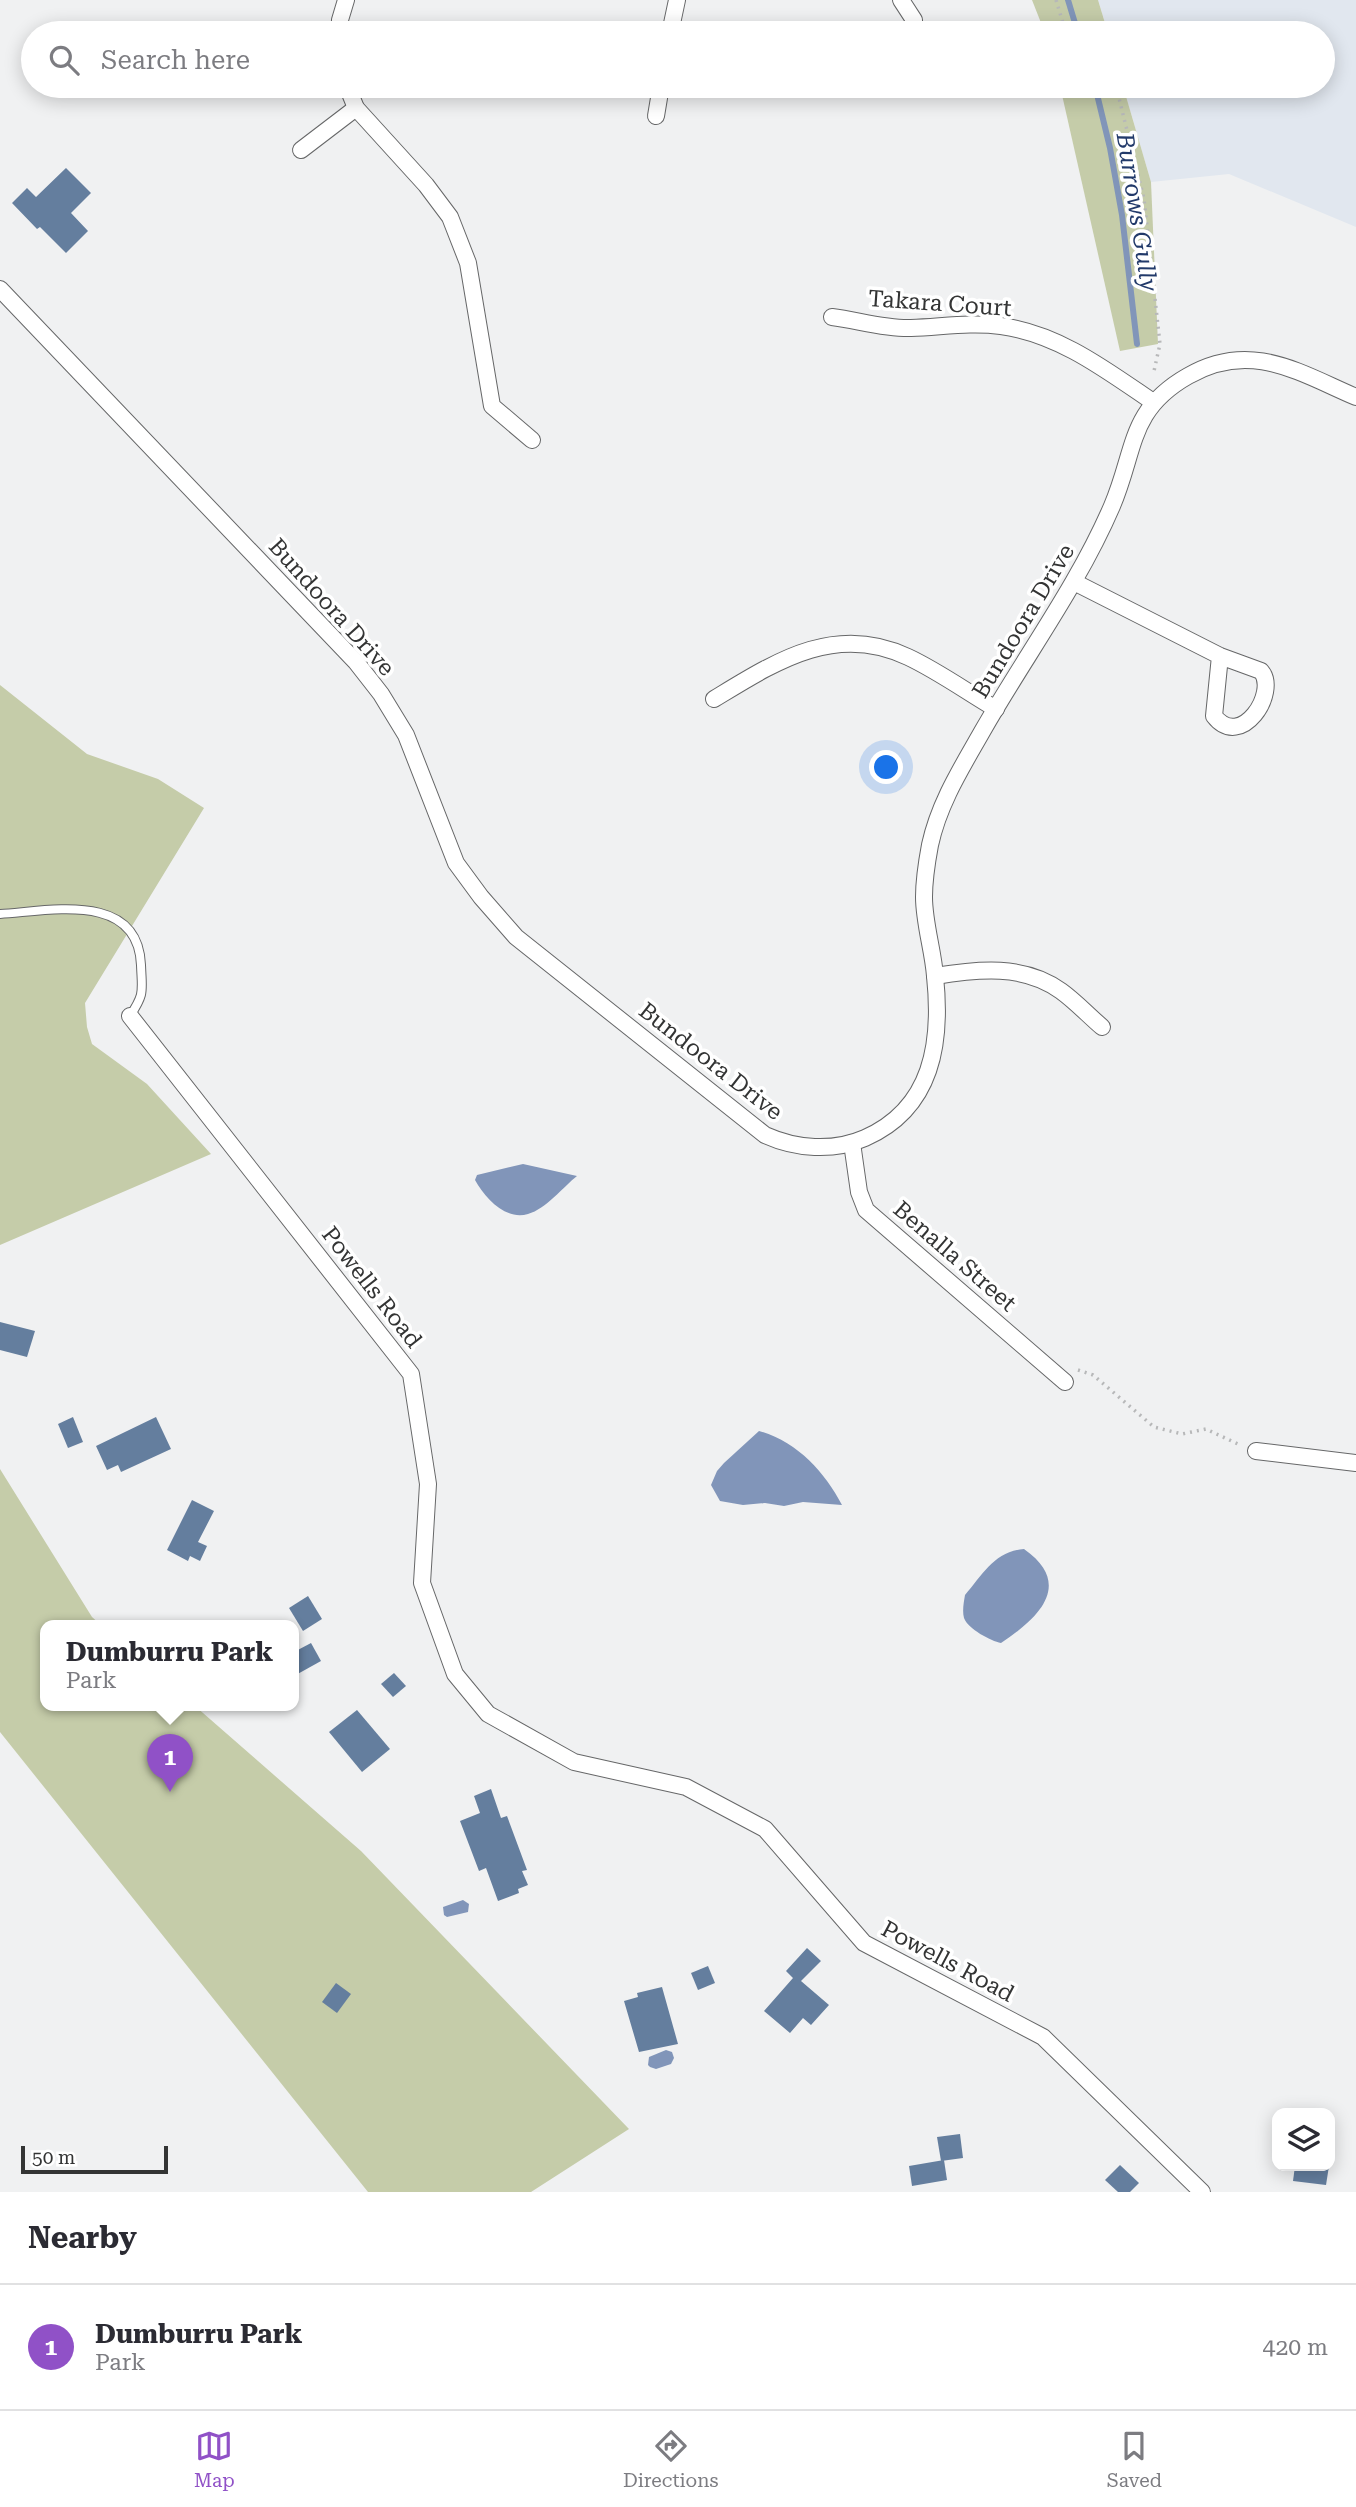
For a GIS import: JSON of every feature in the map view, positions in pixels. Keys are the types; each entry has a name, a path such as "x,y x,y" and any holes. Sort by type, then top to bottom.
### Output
{"street":[{"path":"340,21 346,0"},
{"path":"673,21 677,0"},
{"path":"901,0 914,20"},
{"path":"351,98 356,108 426,185 450,217 468,264 492,407 532,440"},
{"path":"656,116 659,98"},
{"path":"301,150 356,108"},
{"name":"Bundoora Drive","path":"0,289 356,662 381,694 406,734 456,863 516,937 765,1135 783,1143 817,1147 852,1143 878,1132 899,1115 921,1089 933,1060 938,1024 935,976 924,897 930,844 947,792 1094,547 1117,494 1139,424 1153,402 1189,375 1219,362 1254,359 1285,367 1356,397"},
{"name":"Takara Court","path":"832,317 908,328 962,323 1003,326 1046,337 1091,359 1153,402"},
{"path":"1074,582 1220,656 1261,671 1267,682 1257,710 1249,721 1241,726 1228,727 1214,716 1220,656"},
{"path":"714,699 762,670 798,653 822,645 850,643 877,646 908,657 996,709"},
{"path":"935,976 975,969 1028,974 1060,990 1102,1027"},
{"name":"Powells Road","path":"130,1016 411,1374 428,1484 422,1583 455,1674 488,1714 573,1762 686,1787 765,1829 864,1943 1043,2037 1202,2192"},
{"name":"Benalla Street","path":"852,1143 859,1192 866,1210 1062,1380"},
{"path":"1256,1451 1356,1462"}],"lane":[{"path":"0,914 86,909 109,914 132,934 141,954 142,996 130,1016"}],"path":[{"path":"1056,0 1062,21"},
{"path":"1119,98 1144,199 1160,344 1154,371"},
{"path":"1062,1380 1073,1370 1082,1370 1093,1375 1154,1427 1182,1434 1206,1429 1256,1451"}],"shaded area":[{"path":"1098,0 1356,0 1356,227 1229,174 1151,182 1126,98 1335,98 1335,21 1104,21"}],"green space":[{"path":"1032,0 1098,0 1104,21 1040,21"},
{"path":"1063,98 1126,98 1151,182 1158,344 1120,351"},
{"path":"0,685 87,754 158,779 204,808 85,1003 92,1044 147,1084 211,1154 0,1245"},
{"path":"0,1469 95,1620 40,1620 40,1711 201,1711 361,1851 629,2129 531,2192 368,2192 0,1732"}],"water":[{"path":"523,1164 577,1176 548,1203 535,1211 512,1214 490,1201 475,1180 477,1175"},
{"path":"759,1431 785,1442 808,1459 827,1481 842,1505 803,1502 784,1506 765,1503 743,1505 720,1501 711,1485 717,1471"},
{"path":"1024,1549 1039,1562 1047,1575 1049,1588 1045,1600 1028,1623 1001,1643 980,1634 966,1622 963,1612 965,1595 997,1559"},
{"path":"463,1900 469,1904 468,1912 447,1917 444,1915 443,1907"},
{"path":"666,2050 672,2052 674,2058 671,2064 656,2069 648,2065 649,2057"}],"building":[{"path":"66,168 91,193 71,213 88,231 66,253 12,203 27,188 36,197"},
{"path":"0,1322 35,1331 27,1357 0,1350"},
{"path":"73,1417 83,1442 68,1448 58,1424"},
{"path":"156,1417 171,1449 121,1472 118,1465 107,1470 96,1446"},
{"path":"192,1500 214,1511 198,1542 207,1546 200,1561 190,1556 188,1561 167,1550"},
{"path":"308,1596 322,1619 303,1631 299,1620 289,1608"},
{"path":"311,1643 321,1661 299,1673 299,1649"},
{"path":"394,1673 406,1686 393,1697 381,1684"},
{"path":"357,1710 390,1749 362,1772 329,1732"},
{"path":"491,1789 501,1818 507,1816 527,1870 522,1871 528,1885 518,1889 519,1893 498,1901 486,1868 479,1871 460,1821 480,1813 474,1796"},
{"path":"807,1948 821,1961 801,1981 829,2005 811,2025 803,2018 790,2033 764,2011 793,1978 786,1971"},
{"path":"708,1966 715,1983 698,1990 691,1973"},
{"path":"336,1983 351,1994 337,2013 322,2002"},
{"path":"662,1987 678,2044 639,2052 624,2001 638,1997 637,1993"},
{"path":"960,2134 963,2158 941,2161 937,2137"},
{"path":"944,2160 947,2180 912,2186 909,2166"},
{"path":"1120,2165 1139,2183 1130,2192 1118,2192 1105,2180"},
{"path":"1294,2171 1328,2171 1326,2185 1293,2181"}],"waterway":[{"name":"Burrows Gully","path":"1068,0 1074,21"},
{"name":"Burrows Gully","path":"1098,98 1122,215 1137,344"}],"place":[{"name":"Dumburru Park","path":"170,1792"}]}
